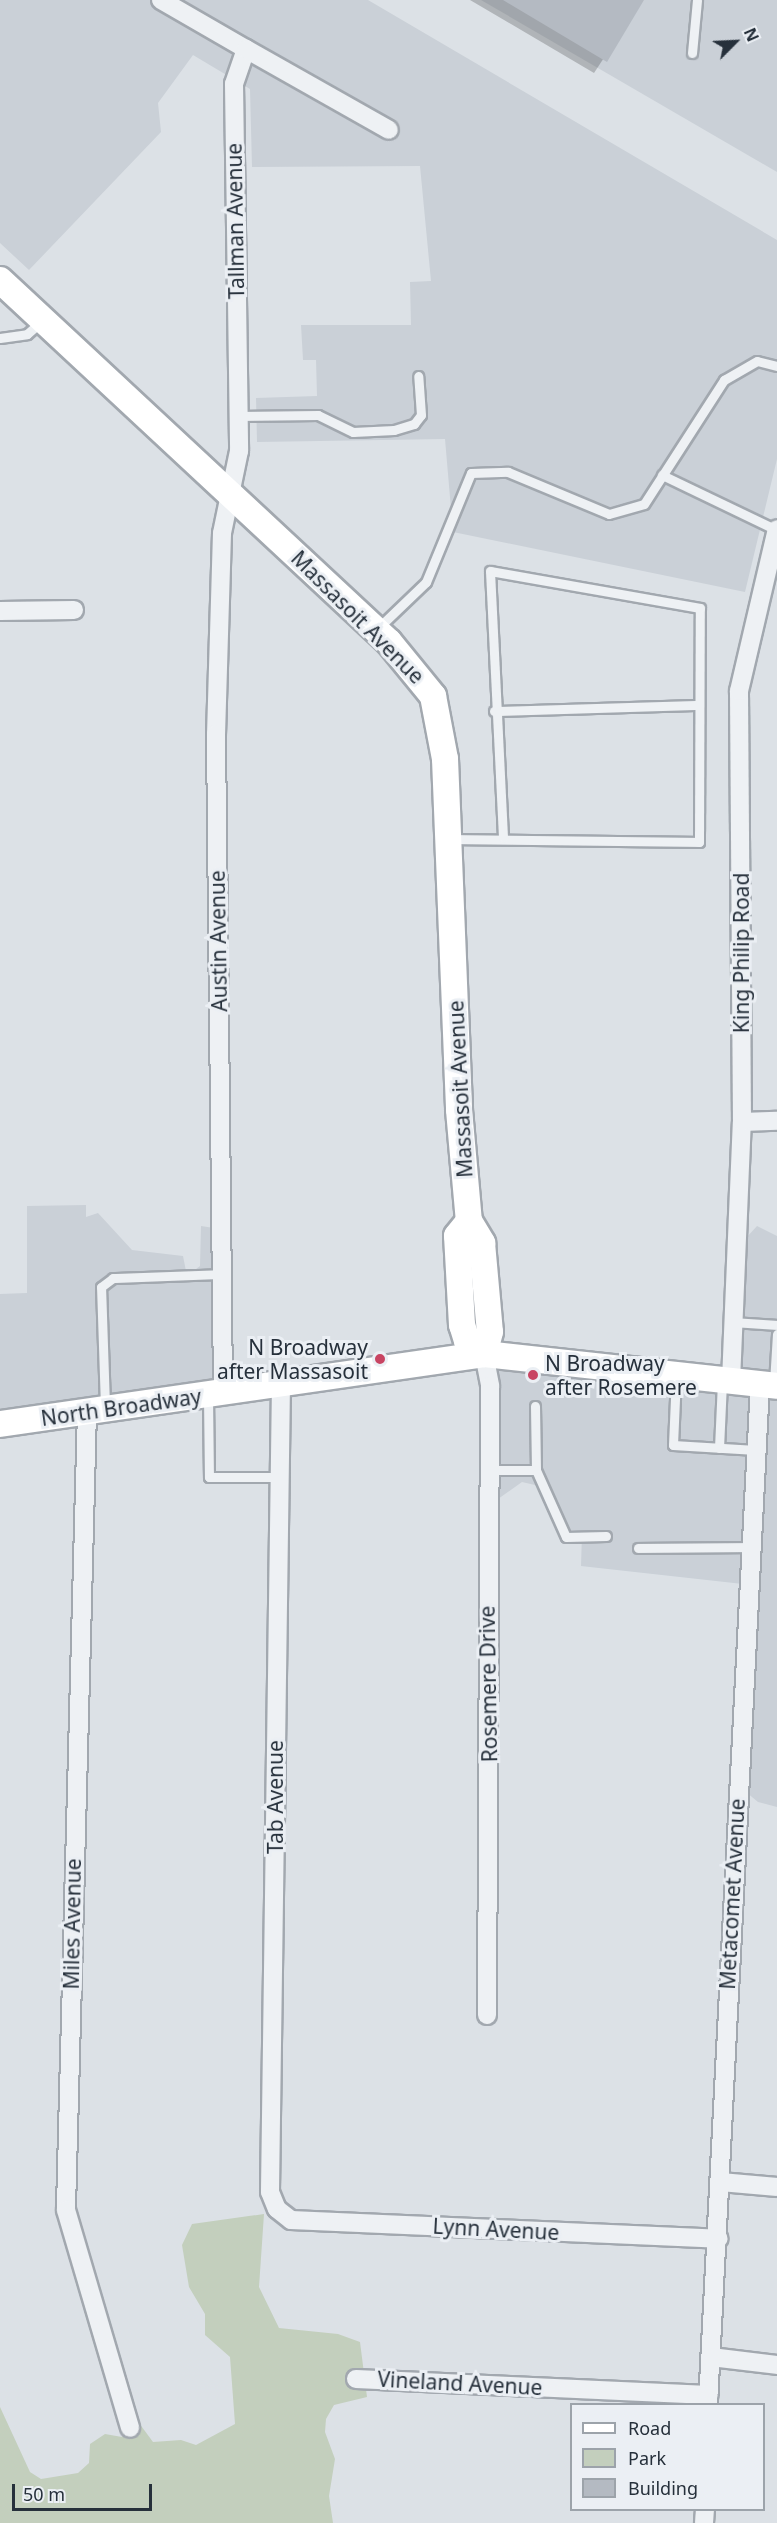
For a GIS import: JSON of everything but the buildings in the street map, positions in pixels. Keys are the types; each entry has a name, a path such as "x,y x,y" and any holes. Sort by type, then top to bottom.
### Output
{"main road":[{"name":"Massasoit Avenue","path":"0,280 376,630 417,672 437,705 448,839 469,1221 482,1243 490,1332 484,1354"},
{"name":"North Broadway","path":"0,1424 484,1354 770,1385"}],"street":[{"path":"161,0 389,130"},
{"name":"Tallman Avenue","path":"228,491 239,451 234,84 246,49"},
{"name":"Austin Avenue","path":"216,1393 221,1274 216,734 228,491"},
{"name":"King Philip Road","path":"726,1380 734,1322 741,1122 739,691 777,529"},
{"path":"0,611 74,610"},
{"path":"741,1122 777,1121"},
{"name":"Rosemere Drive","path":"484,1354 490,1386 486,2015"},
{"name":"Tab Avenue","path":"277,2209 270,2192 281,1383"},
{"name":"Metacomet Avenue","path":"709,2400 719,2239 726,1985 756,1450 770,1385"},
{"name":"Miles Avenue","path":"96,1410 66,2210 130,2428"},
{"path":"721,2181 777,2187"},
{"name":"Lynn Avenue","path":"277,2209 291,2220 719,2239"},
{"path":"711,2357 777,2365"},
{"name":"Vineland Avenue","path":"356,2379 709,2400"}],"lane":[{"path":"692,53 697,0"},
{"path":"0,338 27,334 43,320"},
{"path":"376,630 426,582 471,473 508,472 609,514 644,504 724,380 757,361 777,366"},
{"path":"238,416 318,416 353,432 394,430 414,424 421,415 418,376"},
{"path":"662,475 777,529"},
{"path":"448,839 699,842 700,608 490,571 494,711 502,838"},
{"path":"494,711 699,705"},
{"path":"96,1410 101,1287 113,1278 221,1274"},
{"path":"734,1322 777,1325"},
{"path":"770,1385 777,1334"},
{"path":"676,1374 673,1445 756,1450"},
{"path":"719,1448 726,1380"},
{"path":"216,1393 209,1477 279,1477"},
{"path":"535,1406 536,1470 566,1537 606,1536"},
{"path":"488,1470 536,1470"},
{"path":"638,1548 752,1547"}],"shaded area":[{"path":"0,0 368,0 777,240 777,459 745,592 453,532 445,439 257,442 256,398 317,396 316,360 303,360 301,325 411,325 410,282 431,281 420,166 252,167 250,89 193,55 158,103 161,132 29,270 0,243"},
{"path":"481,0 777,0 777,172"},
{"path":"86,1205 86,1217 98,1213 132,1250 183,1256 187,1276 200,1266 201,1226 214,1228 217,1389 0,1425 0,1294 27,1293 27,1206"},
{"path":"757,1226 777,1236 777,1807 758,1802 740,1787 743,1584 581,1566 582,1534 565,1532 551,1498 535,1485 522,1482 498,1499 481,1493 482,1360 729,1384 746,1238"}],"green space":[{"path":"264,2214 259,2287 279,2328 338,2334 360,2342 367,2397 334,2405 326,2419 325,2432 335,2459 329,2496 333,2523 0,2523 0,2407 30,2472 41,2479 78,2473 89,2463 90,2444 105,2434 122,2437 124,2426 139,2423 153,2442 181,2440 196,2445 235,2424 230,2357 205,2335 205,2314 189,2287 182,2245 192,2224"}],"place":[{"name":"N Broadway after Massasoit","path":"380,1359"},
{"name":"N Broadway after Rosemere","path":"533,1375"}]}
